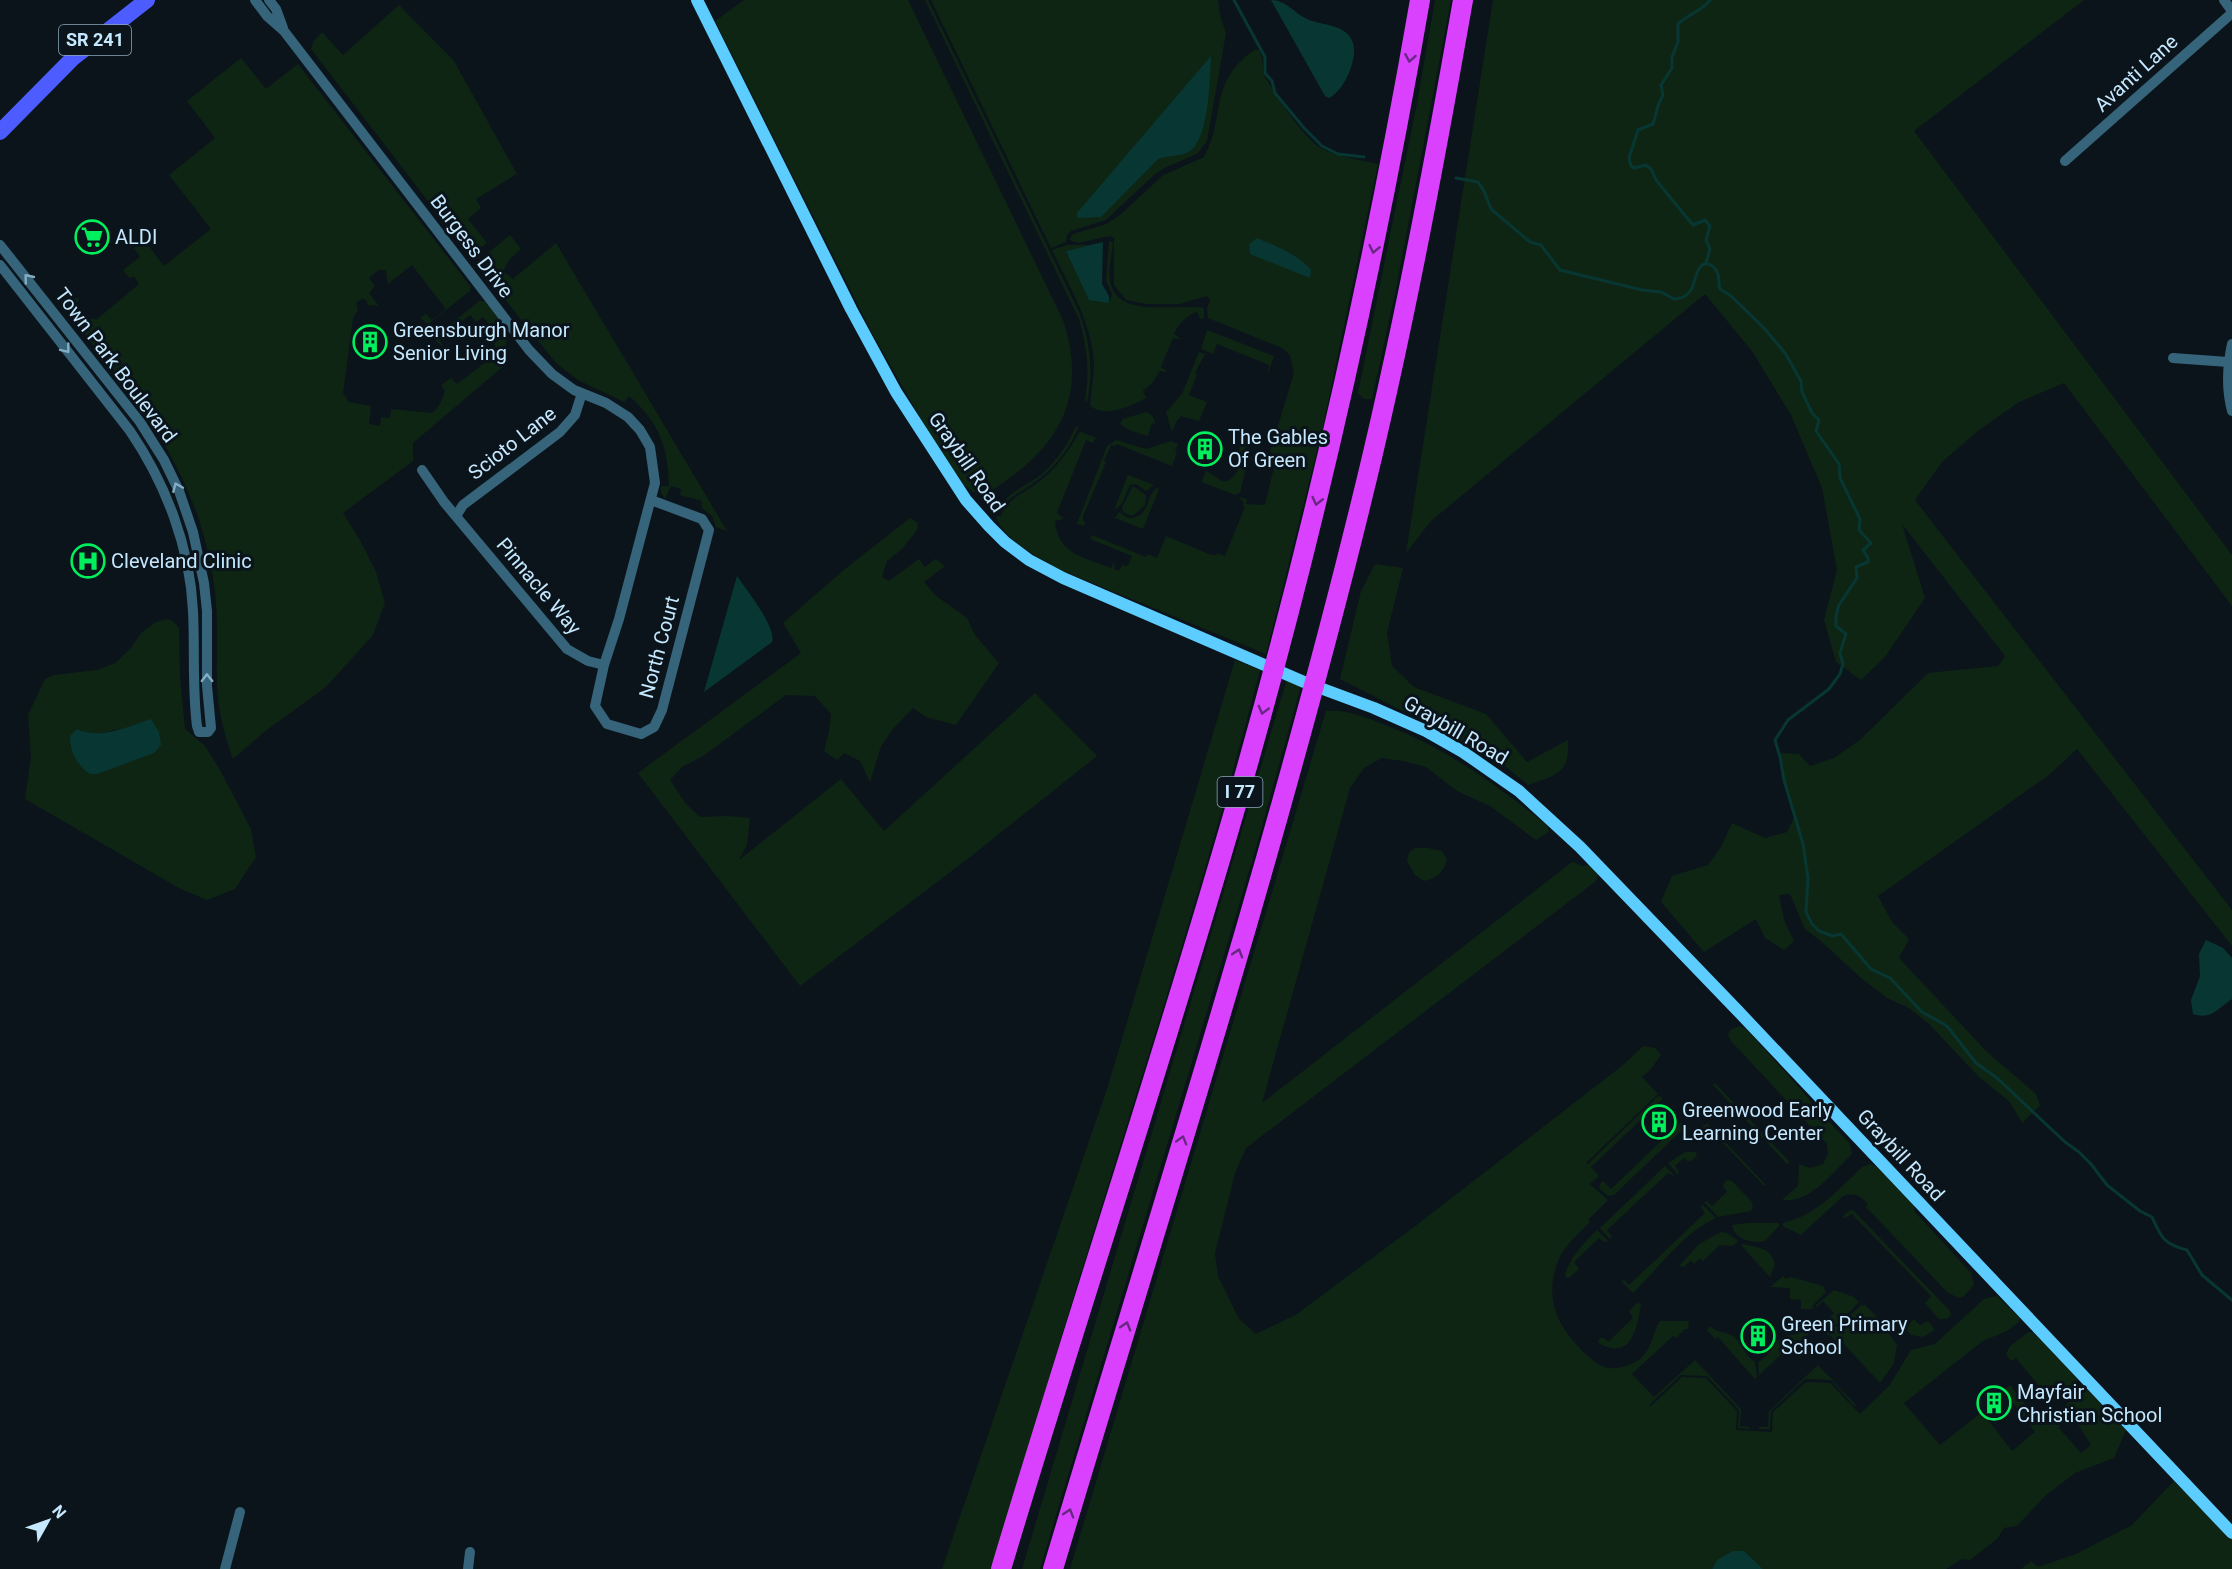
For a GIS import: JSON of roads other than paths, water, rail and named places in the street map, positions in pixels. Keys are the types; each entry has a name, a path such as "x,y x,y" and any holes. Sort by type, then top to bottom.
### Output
{"highway":[{"name":"I 77","path":"1001,1569 1161,1055 1241,790 1279,651 1350,362 1386,192 1420,0"},
{"name":"I 77","path":"1053,1569 1250,912 1323,652 1359,510 1415,261 1463,0"}],"main road":[{"name":"SR 241","path":"0,132 73,58 147,0"}],"street":[{"name":"Burgess Drive","path":"255,0 267,16 284,31 528,350 552,374 574,390 606,403 628,417 640,430 650,447 655,474 651,500 619,619 604,665"},
{"name":"Burgess Drive","path":"269,0 276,9 284,31"},
{"name":"Graybill Road","path":"697,0 851,309 896,392 966,500 1005,542 1029,560 1063,578 1304,682 1374,708 1426,731 1463,752 1519,791 1551,819 1798,1074 2232,1533"},
{"path":"2224,0 2232,12"},
{"name":"Avanti Lane","path":"2065,161 2232,12"},
{"name":"Town Park Boulevard","path":"0,245 140,423 164,460 179,490 196,542 206,597 207,686 211,725 208,732 202,733 197,726 193,685 194,623 191,588 181,539 164,492 130,431 0,265"},
{"path":"2232,344 2227,381 2232,411"},
{"path":"2173,358 2228,362"},
{"name":"Scioto Lane","path":"456,516 463,505 560,432 575,415 582,393"},
{"name":"Pinnacle Way","path":"422,470 456,516 567,649 588,661 604,665"},
{"name":"North Court","path":"604,665 595,706 607,724 641,734 654,728 662,710 709,530 702,519 651,500"},
{"path":"225,1569 240,1512"},
{"path":"468,1569 470,1552"}],"waterway":[{"path":"1234,0 1265,57 1265,73 1272,81 1275,93 1322,146 1338,154 1364,157"},
{"path":"1706,263 1710,249 1706,240 1710,226 1705,220 1693,225 1656,180 1651,169 1646,165 1634,168 1629,158 1638,130 1653,124 1663,95 1661,85 1672,68 1672,57 1678,42 1678,24 1710,0"},
{"path":"1456,178 1478,182 1491,209 1530,242 1541,245 1560,270 1642,290 1661,292 1674,299 1682,298 1687,294 1701,266 1709,264 1717,271 1720,289 1731,296 1764,328 1785,353 1801,381 1802,392 1812,413 1819,420 1816,431 1839,464 1840,478 1860,519 1859,530 1871,543 1863,550 1868,562 1856,567 1857,578 1839,605 1836,616 1836,626 1846,634 1840,653 1843,664 1840,674 1829,689 1788,720 1775,740 1803,844 1808,878 1806,912 1812,924 1819,931 1833,936 1841,934 1871,969 1890,978 1922,1012 1947,1026 1976,1063 1997,1078 2065,1142 2079,1152 2107,1185 2140,1211 2152,1217 2164,1239 2187,1250 2202,1275 2232,1300"}],"place":[{"name":"ALDI","path":"92,237"},
{"name":"Greensburgh Manor Senior Living","path":"370,342"},
{"name":"The Gables Of Green","path":"1205,449"},
{"name":"Cleveland Clinic","path":"88,561"},
{"name":"Greenwood Early Learning Center","path":"1659,1122"},
{"name":"Green Primary School","path":"1758,1336"},
{"name":"Mayfair Christian School","path":"1994,1403"}]}
